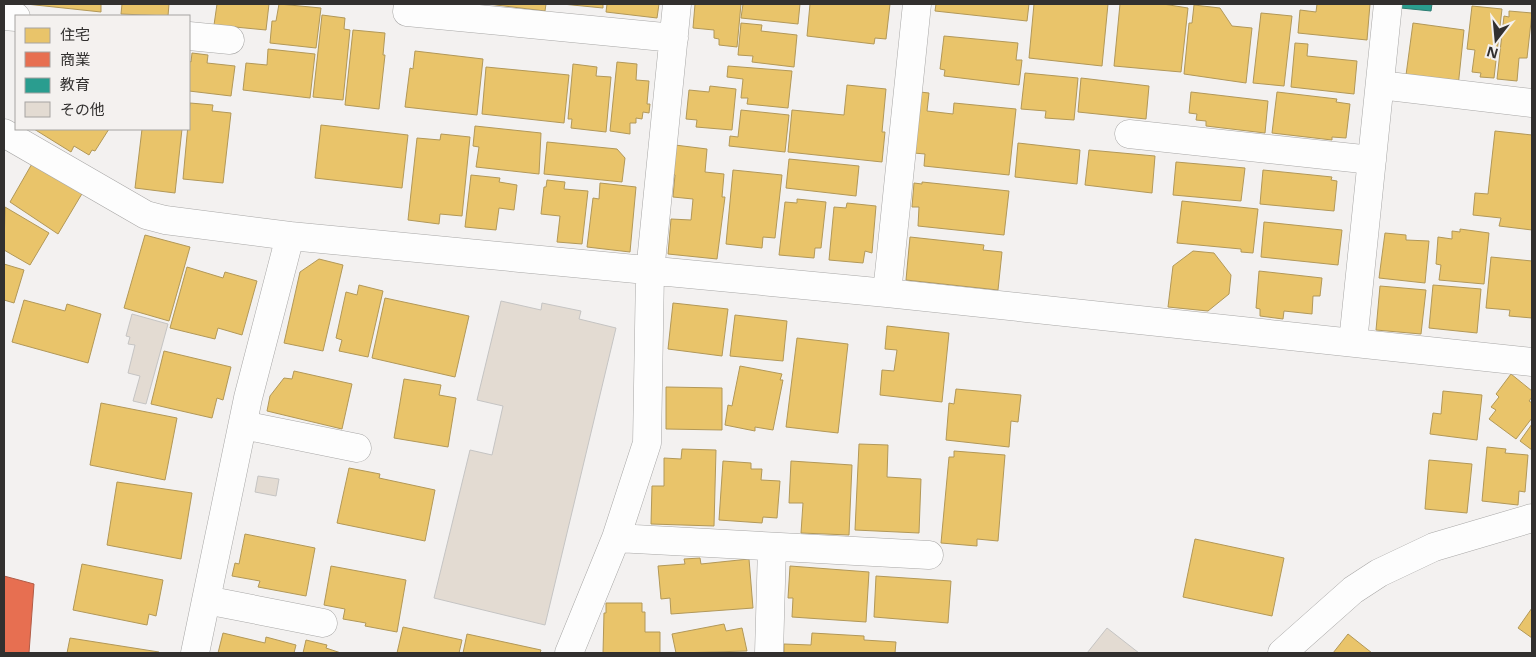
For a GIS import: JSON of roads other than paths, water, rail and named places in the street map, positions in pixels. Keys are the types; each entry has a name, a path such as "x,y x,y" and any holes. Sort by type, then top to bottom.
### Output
{"street":[{"path":"408,4 407,12 674,38"},
{"path":"570,653 616,538 647,443 650,272 677,4"},
{"path":"887,293 917,4"},
{"path":"1353,342 1388,4"},
{"path":"190,36 230,40"},
{"path":"1380,85 1532,102"},
{"path":"4,133 146,215 165,220 290,236 650,272 887,293 1532,362"},
{"path":"1129,134 1372,160"},
{"path":"195,653 243,425 290,236"},
{"path":"243,425 357,448"},
{"path":"1282,653 1353,590 1379,573 1434,547 1532,518"},
{"path":"616,538 929,555"},
{"path":"769,653 772,547"},
{"path":"206,600 323,623"}]}
